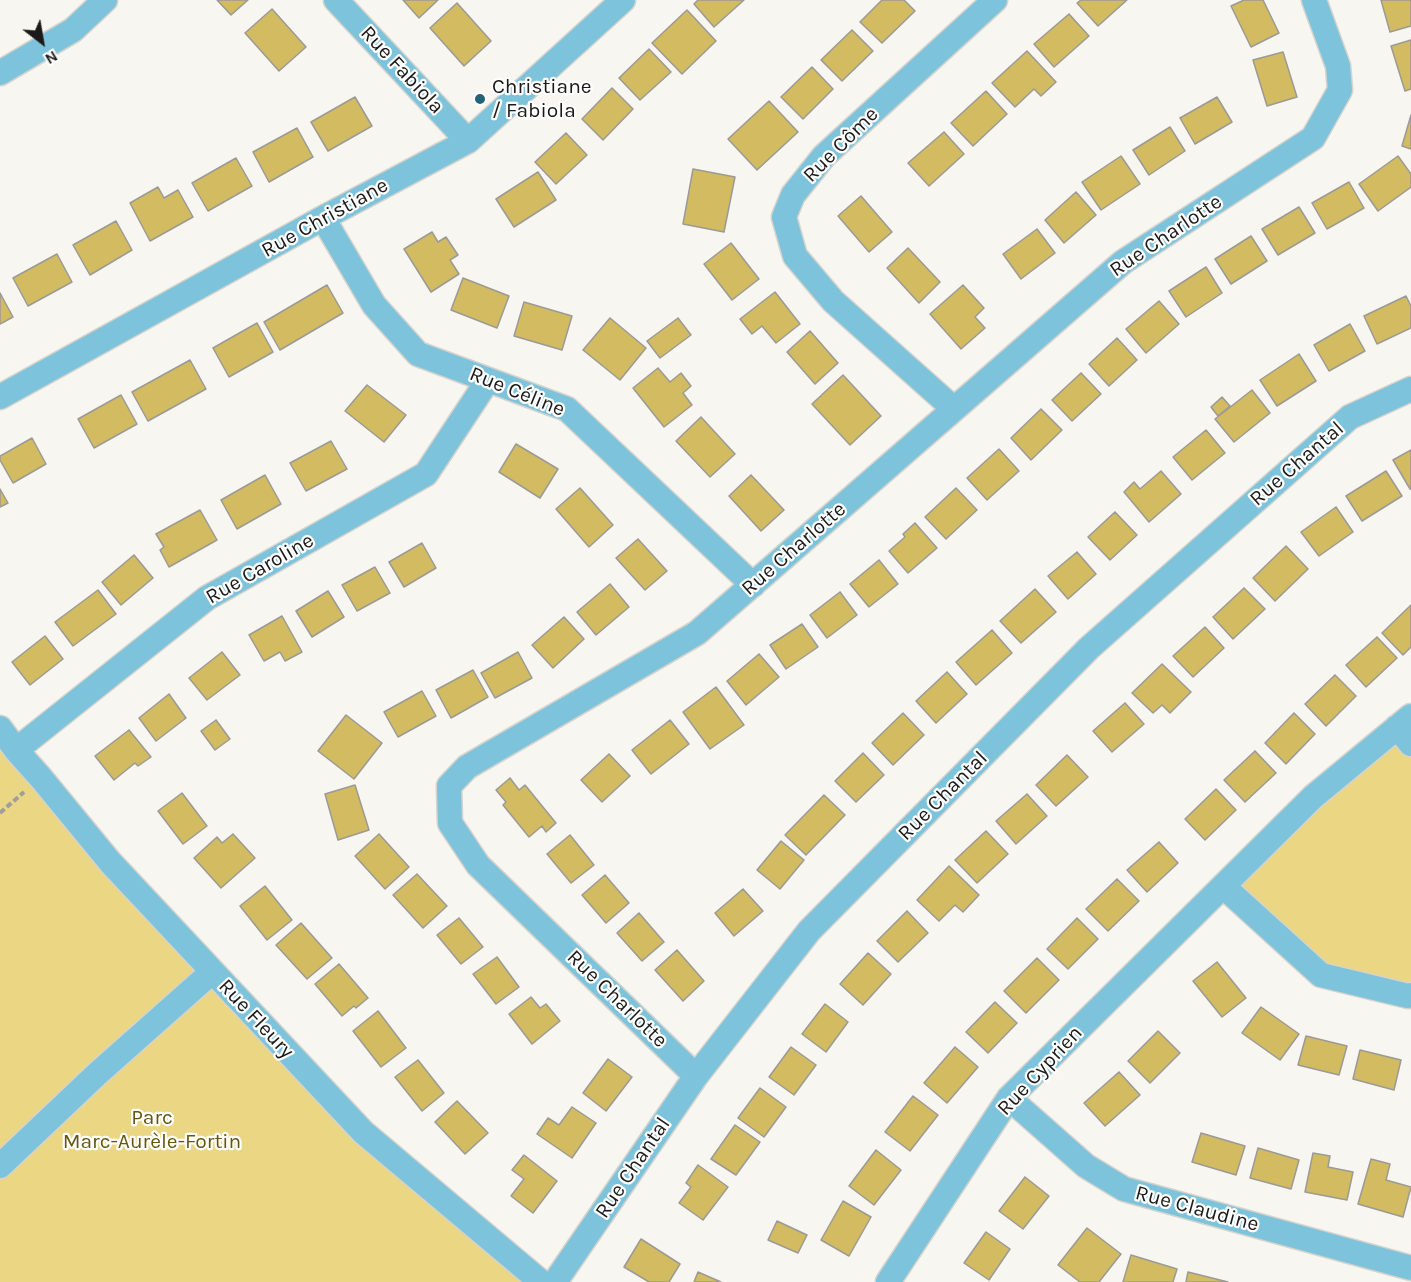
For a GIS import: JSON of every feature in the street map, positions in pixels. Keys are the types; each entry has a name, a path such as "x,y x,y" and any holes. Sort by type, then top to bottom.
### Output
{"street":[{"path":"0,73 72,30 105,0"},
{"name":"Rue Fabiola","path":"336,0 468,141"},
{"name":"Rue Christiane","path":"0,397 323,218 468,141 623,0"},
{"name":"Rue Côme","path":"954,410 833,301 795,256 784,217 792,195 824,156 995,0"},
{"name":"Rue Charlotte","path":"696,1076 478,865 450,823 449,786 467,767 698,633 1123,262 1313,138 1340,90 1338,66 1314,0"},
{"name":"Rue Céline","path":"323,218 374,305 418,354 567,409 753,585"},
{"name":"Rue Caroline","path":"16,750 207,598 426,474 488,380"},
{"name":"Rue Chantal","path":"555,1282 696,1076 809,931 1089,648 1350,417 1411,389"},
{"name":"Rue Fleury","path":"0,728 110,862 363,1132 540,1282"},
{"name":"Rue Cyprien","path":"888,1282 1009,1098 1313,797 1406,729"},
{"path":"1223,886 1321,975 1411,995"},
{"path":"0,1166 97,1074 212,972"},
{"name":"Rue Claudine","path":"1009,1098 1086,1166 1124,1189 1411,1268"}],"path":[{"path":"0,813 41,778"}],"green space":[{"path":"1397,727 1411,744 1411,995 1321,975 1223,886"},
{"name":"Parc Marc-Aurèle-Fortin","path":"0,728 363,1132 541,1282 0,1282"}],"building":[{"path":"217,0 248,0 231,15"},
{"path":"403,0 438,0 419,18"},
{"path":"698,0 744,0 714,27 694,4"},
{"path":"882,0 904,0 915,11 882,43 860,22"},
{"path":"1081,0 1127,0 1098,26 1077,3"},
{"path":"1244,0 1263,0 1279,33 1251,47 1231,6"},
{"path":"1381,0 1411,0 1411,26 1390,32"},
{"path":"457,3 491,41 464,66 430,28"},
{"path":"272,9 306,47 279,71 245,33"},
{"path":"687,10 716,41 682,74 652,43"},
{"path":"1069,14 1089,36 1054,67 1034,44"},
{"path":"852,30 873,51 842,81 821,60"},
{"path":"1411,40 1411,89 1405,91 1391,46"},
{"path":"649,49 671,72 640,100 619,78"},
{"path":"1027,51 1056,82 1041,96 1034,89 1015,107 992,83"},
{"path":"1283,52 1297,97 1267,106 1253,60"},
{"path":"812,67 833,89 803,119 781,97"},
{"path":"612,88 633,109 603,140 582,119"},
{"path":"986,91 1007,114 973,146 951,123"},
{"path":"355,97 372,126 328,151 311,122"},
{"path":"1217,97 1232,122 1195,144 1180,118"},
{"path":"769,101 798,132 757,170 728,139"},
{"path":"1411,115 1411,149 1402,146"},
{"path":"1170,127 1185,151 1149,175 1133,150"},
{"path":"297,128 313,157 269,182 253,152"},
{"path":"944,132 964,154 929,186 908,163"},
{"path":"566,133 587,155 556,184 535,162"},
{"path":"1121,156 1140,184 1101,210 1082,182"},
{"path":"1398,156 1411,174 1411,187 1378,211 1359,184"},
{"path":"236,158 252,186 208,211 192,183"},
{"path":"693,169 735,177 724,232 683,224"},
{"path":"538,172 556,200 514,227 496,199"},
{"path":"1349,182 1364,208 1327,229 1312,203"},
{"path":"158,187 164,198 178,190 193,217 150,241 130,203"},
{"path":"1076,192 1096,215 1064,243 1045,220"},
{"path":"861,196 892,232 869,252 838,216"},
{"path":"1299,207 1315,233 1278,255 1262,229"},
{"path":"116,221 132,250 90,275 73,245"},
{"path":"1037,229 1055,253 1021,279 1003,254"},
{"path":"432,232 438,242 446,237 458,255 450,260 459,274 431,292 404,249"},
{"path":"1251,236 1267,261 1231,284 1215,259"},
{"path":"731,243 759,279 732,300 704,264"},
{"path":"908,248 940,282 919,303 887,268"},
{"path":"57,254 72,282 28,306 13,278"},
{"path":"1206,267 1222,293 1186,317 1169,291"},
{"path":"463,278 509,296 497,328 451,310"},
{"path":"327,285 343,313 280,350 264,322"},
{"path":"963,285 984,308 975,317 985,328 961,349 930,314"},
{"path":"775,292 800,324 776,343 762,326 752,334 740,319"},
{"path":"0,293 13,317 0,324"},
{"path":"1406,296 1411,306 1411,328 1377,344 1364,316"},
{"path":"1159,301 1179,324 1146,353 1126,329"},
{"path":"524,302 572,316 562,350 514,336"},
{"path":"610,318 646,348 620,380 583,350"},
{"path":"678,318 691,335 660,358 647,341"},
{"path":"257,323 273,352 229,377 213,348"},
{"path":"1350,324 1365,351 1329,371 1314,345"},
{"path":"810,331 838,363 815,384 787,352"},
{"path":"1117,338 1137,360 1109,386 1089,364"},
{"path":"1299,354 1316,381 1277,406 1260,380"},
{"path":"190,360 206,389 148,421 132,392"},
{"path":"658,368 670,382 681,373 691,386 683,393 692,405 664,427 633,388"},
{"path":"1081,373 1101,394 1072,421 1052,400"},
{"path":"843,375 881,416 850,445 812,404"},
{"path":"367,385 406,415 384,442 345,411"},
{"path":"1252,390 1270,413 1234,442 1215,419"},
{"path":"121,395 137,424 94,448 78,419"},
{"path":"1222,397 1230,406 1218,416 1211,407"},
{"path":"1041,409 1062,430 1031,460 1011,438"},
{"path":"701,417 735,454 710,477 676,441"},
{"path":"1206,430 1225,453 1192,480 1173,457"},
{"path":"32,438 46,464 13,483 0,456"},
{"path":"331,441 347,469 306,491 290,463"},
{"path":"516,444 558,469 540,498 499,472"},
{"path":"999,449 1019,471 987,500 967,478"},
{"path":"1411,450 1411,489 1410,489 1393,460"},
{"path":"1161,471 1181,494 1149,522 1124,492 1134,482 1140,489"},
{"path":"1386,471 1402,496 1362,521 1346,496"},
{"path":"265,475 281,504 237,529 221,500"},
{"path":"751,475 784,510 761,531 729,496"},
{"path":"580,488 613,525 589,547 556,509"},
{"path":"956,488 977,510 946,539 925,517"},
{"path":"0,489 8,503 0,507"},
{"path":"1336,507 1353,532 1319,556 1301,532"},
{"path":"200,510 217,540 169,567 160,550 164,547 156,534"},
{"path":"1115,512 1137,535 1110,560 1088,537"},
{"path":"915,523 937,548 908,573 889,551 905,537 903,534"},
{"path":"638,539 667,571 645,590 616,558"},
{"path":"422,543 436,568 404,587 389,562"},
{"path":"1286,546 1308,569 1275,601 1253,578"},
{"path":"1077,552 1096,574 1068,599 1048,576"},
{"path":"134,555 153,578 121,605 102,582"},
{"path":"879,560 898,584 869,607 850,584"},
{"path":"375,567 390,593 357,611 342,585"},
{"path":"610,584 629,607 596,635 577,612"},
{"path":"1244,588 1265,609 1233,639 1213,617"},
{"path":"1035,589 1056,612 1021,643 1000,621"},
{"path":"98,590 116,614 73,646 55,622"},
{"path":"328,591 344,617 312,637 296,611"},
{"path":"840,592 857,615 827,638 810,615"},
{"path":"1411,605 1411,647 1403,655 1382,633"},
{"path":"282,616 302,652 285,661 280,652 264,661 249,635"},
{"path":"564,617 584,639 553,668 532,645"},
{"path":"802,624 818,647 786,669 770,645"},
{"path":"1205,627 1224,648 1193,677 1173,656"},
{"path":"992,630 1012,653 976,685 956,662"},
{"path":"45,636 63,659 30,685 12,662"},
{"path":"1377,637 1397,658 1366,687 1346,665"},
{"path":"222,652 240,675 207,700 189,678"},
{"path":"518,652 532,678 495,698 481,673"},
{"path":"759,654 779,677 746,705 727,681"},
{"path":"1162,664 1191,692 1170,713 1162,705 1153,713 1132,693"},
{"path":"473,670 488,697 451,718 436,690"},
{"path":"947,672 967,694 936,723 916,701"},
{"path":"1335,675 1356,696 1326,726 1305,704"},
{"path":"716,687 744,725 710,749 683,712"},
{"path":"422,691 436,716 398,737 384,712"},
{"path":"169,694 186,718 156,741 139,718"},
{"path":"1125,703 1144,724 1112,752 1093,731"},
{"path":"903,713 924,735 893,765 872,743"},
{"path":"1294,713 1315,734 1286,764 1265,743"},
{"path":"346,715 382,743 354,779 318,751"},
{"path":"216,720 230,739 215,750 201,731"},
{"path":"670,720 689,744 651,774 632,750"},
{"path":"129,730 151,757 138,766 135,763 114,780 95,756"},
{"path":"1255,751 1276,773 1245,802 1224,780"},
{"path":"863,753 884,775 856,802 835,781"},
{"path":"609,754 630,776 602,802 581,780"},
{"path":"1067,755 1088,777 1056,806 1036,785"},
{"path":"510,778 519,790 525,785 556,823 546,832 542,826 529,837 503,805 506,802 496,790"},
{"path":"355,785 369,830 338,840 325,794"},
{"path":"1216,789 1236,810 1205,840 1185,819"},
{"path":"182,793 207,826 183,844 158,811"},
{"path":"1027,794 1047,816 1016,844 996,821"},
{"path":"824,795 845,815 806,855 785,835"},
{"path":"986,831 1008,854 977,883 955,860"},
{"path":"233,834 255,858 221,888 194,858 217,837 222,843"},
{"path":"379,834 409,867 385,889 355,856"},
{"path":"570,835 594,865 571,883 547,854"},
{"path":"781,841 804,860 780,889 757,870"},
{"path":"1159,842 1178,863 1147,892 1127,870"},
{"path":"949,866 979,895 963,912 955,905 939,921 917,900"},
{"path":"417,874 447,906 423,928 393,895"},
{"path":"605,875 629,903 606,923 582,895"},
{"path":"1117,879 1139,901 1108,931 1086,909"},
{"path":"265,886 292,920 267,940 240,906"},
{"path":"743,889 763,911 734,936 715,913"},
{"path":"907,911 928,933 898,962 877,941"},
{"path":"639,913 664,942 642,961 617,933"},
{"path":"459,918 483,947 461,964 437,935"},
{"path":"1077,918 1098,939 1068,969 1047,949"},
{"path":"301,923 332,958 307,979 276,945"},
{"path":"677,950 704,981 683,1001 655,970"},
{"path":"868,953 891,974 863,1005 840,984"},
{"path":"497,957 519,987 496,1004 473,974"},
{"path":"1037,958 1059,980 1026,1013 1004,991"},
{"path":"1217,962 1246,998 1222,1017 1193,981"},
{"path":"339,964 368,998 342,1016 315,984"},
{"path":"531,997 540,1008 546,1004 560,1021 532,1044 509,1014"},
{"path":"995,1002 1017,1023 988,1053 966,1032"},
{"path":"825,1004 848,1022 826,1052 802,1034"},
{"path":"1261,1007 1299,1034 1280,1060 1242,1033"},
{"path":"378,1011 406,1048 381,1067 353,1031"},
{"path":"1158,1031 1180,1053 1150,1083 1128,1061"},
{"path":"1306,1036 1347,1046 1339,1075 1298,1065"},
{"path":"791,1047 816,1065 794,1095 769,1077"},
{"path":"955,1047 978,1067 947,1103 924,1083"},
{"path":"1360,1050 1401,1060 1394,1090 1353,1079"},
{"path":"608,1059 632,1077 606,1111 583,1093"},
{"path":"418,1060 444,1093 422,1111 395,1077"},
{"path":"1119,1072 1140,1095 1105,1126 1084,1103"},
{"path":"760,1088 786,1107 764,1137 738,1118"},
{"path":"913,1096 938,1115 910,1151 885,1132"},
{"path":"457,1101 488,1133 465,1154 435,1122"},
{"path":"572,1107 596,1123 572,1158 537,1134 548,1118 559,1125"},
{"path":"735,1125 760,1142 736,1175 711,1159"},
{"path":"1201,1133 1245,1146 1236,1175 1192,1162"},
{"path":"1258,1148 1299,1160 1291,1189 1250,1178"},
{"path":"876,1150 901,1170 874,1205 849,1186"},
{"path":"1313,1153 1330,1156 1328,1167 1353,1172 1347,1200 1305,1192"},
{"path":"524,1155 557,1181 533,1213 511,1196 524,1179 512,1170"},
{"path":"1371,1159 1390,1164 1386,1180 1411,1187 1403,1217 1358,1204"},
{"path":"698,1165 728,1187 703,1220 679,1203 691,1187 686,1183"},
{"path":"1025,1177 1049,1196 1023,1229 999,1211"},
{"path":"843,1201 871,1217 849,1256 821,1240"},
{"path":"777,1221 807,1235 798,1253 768,1240"},
{"path":"1087,1228 1121,1254 1099,1282 1080,1282 1058,1265"},
{"path":"986,1232 1010,1249 989,1280 964,1263"},
{"path":"641,1239 680,1264 669,1282 649,1282 624,1267"},
{"path":"1131,1255 1177,1269 1173,1282 1123,1282"},
{"path":"698,1272 721,1282 694,1282"},
{"path":"1188,1272 1228,1282 1186,1282"}],"place":[{"name":"Christiane / Fabiola","path":"480,99"}]}
